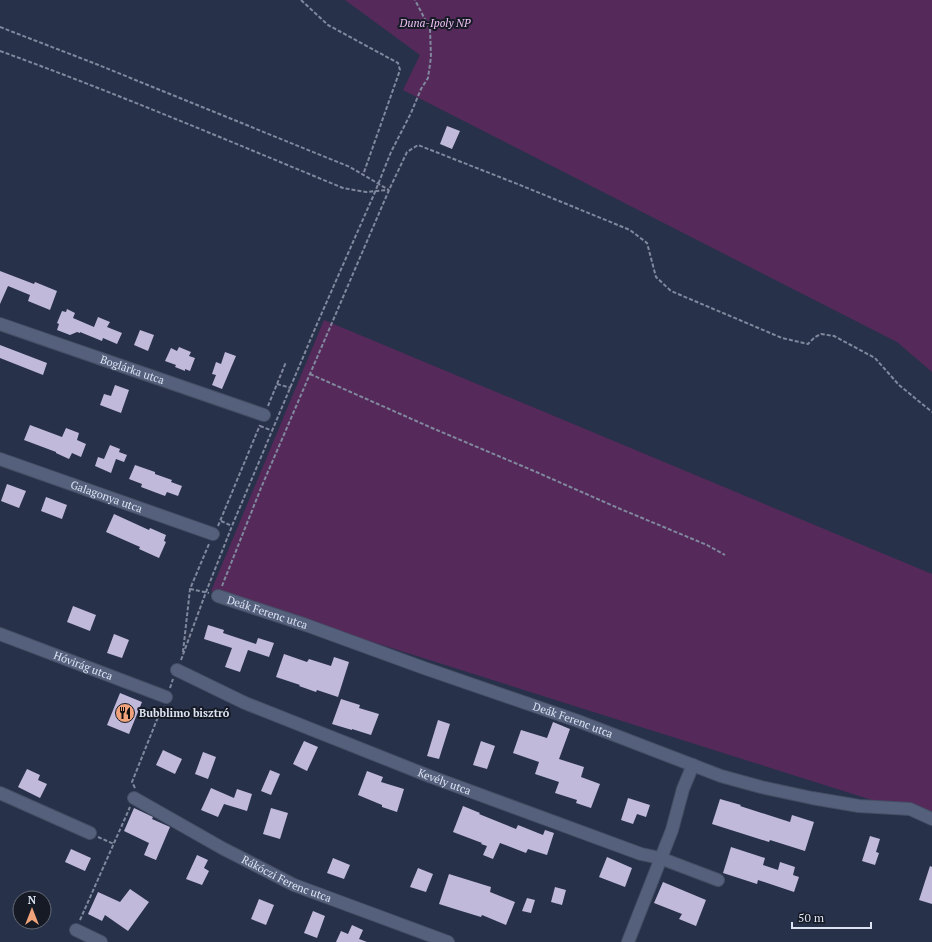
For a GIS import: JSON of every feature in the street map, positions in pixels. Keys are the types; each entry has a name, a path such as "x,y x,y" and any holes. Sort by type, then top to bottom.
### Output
{"street":[{"name":"Boglárka utca","path":"0,324 264,415"},
{"name":"Galagonya utca","path":"0,459 213,534"},
{"name":"Deák Ferenc utca","path":"218,596 306,625 424,668 578,721 721,776 768,789 812,798 858,806 910,809 932,819"},
{"name":"Hóvirág utca","path":"0,634 166,697"},
{"name":"Kevély utca","path":"178,670 245,703 429,776 641,854 660,858 718,880"},
{"path":"628,942 672,830 683,789 692,765"},
{"path":"0,793 90,833"},
{"name":"Rákóczi Ferenc utca","path":"134,798 222,848 294,885 448,942"},
{"path":"76,930 100,942"}],"path":[{"path":"302,0 328,25 398,63 400,70 363,175"},
{"path":"286,362 190,589 182,657 232,526 317,324 391,152 411,113 421,89 428,78 431,57 430,28 416,0"},
{"path":"0,27 336,161 350,167 389,190"},
{"path":"0,51 169,116 343,188 366,192 389,190"},
{"path":"218,596 261,488 389,190 408,152 418,145 630,230 646,243 656,277 671,291 782,338 808,344 815,337 821,334 834,336 874,358 899,385 932,412"},
{"path":"310,374 432,428 707,545 725,555"},
{"path":"277,384 291,388"},
{"path":"260,426 272,431"},
{"path":"220,521 232,526"},
{"path":"190,589 206,592"},
{"path":"76,930 134,798 136,791 132,782 166,697"},
{"path":"90,833 114,844"}],"green space":[{"name":"Duna-Ipoly NP","path":"345,0 932,0 932,372 897,342 403,90 420,55"},
{"path":"324,320 932,574 932,819 211,591"}],"building":[{"path":"447,126 460,131 452,149 440,144"},
{"path":"0,271 34,284 35,282 57,291 50,310 28,301 30,295 8,286 0,304"},
{"path":"67,309 75,313 73,318 94,327 98,317 110,322 107,327 122,333 117,344 103,338 102,341 80,332 70,335 57,330 59,324 57,323 62,311 66,312"},
{"path":"140,330 154,335 148,351 134,345"},
{"path":"0,345 47,363 43,375 0,358"},
{"path":"179,347 191,352 189,356 195,358 190,371 185,369 185,371 175,367 176,365 165,361 171,348 177,351"},
{"path":"225,352 236,356 222,389 212,385 216,375 212,374 216,362 221,364"},
{"path":"115,385 129,390 121,413 100,405 104,394 111,396"},
{"path":"30,425 62,437 66,428 79,433 77,440 86,444 81,457 72,453 69,459 56,452 24,440"},
{"path":"110,445 120,449 119,452 127,455 124,462 116,459 111,473 95,466 98,457 104,459"},
{"path":"135,465 155,472 155,474 172,480 171,482 182,486 178,496 167,492 165,496 141,487 142,484 129,479"},
{"path":"7,484 26,491 19,508 1,501"},
{"path":"46,497 67,505 62,519 41,511"},
{"path":"114,514 149,530 150,528 166,535 164,541 166,542 159,558 139,549 140,547 106,532"},
{"path":"73,606 96,615 90,631 67,622"},
{"path":"208,625 224,630 223,633 256,644 258,638 274,643 269,657 248,650 240,672 225,667 232,648 204,639"},
{"path":"114,634 129,640 122,658 107,653"},
{"path":"284,654 307,662 309,659 331,666 334,657 349,662 338,697 317,690 316,692 276,677"},
{"name":"Bubblimo bisztró","path":"120,693 142,702 129,734 107,725"},
{"path":"341,699 360,705 359,708 379,714 371,735 332,724"},
{"path":"438,720 450,724 439,759 427,756"},
{"path":"553,722 570,729 559,759 584,767 581,777 600,784 591,808 576,803 577,800 555,793 559,782 535,774 539,762 513,753 521,730 547,738"},
{"path":"304,741 318,747 307,771 293,764"},
{"path":"481,741 495,746 487,769 473,765"},
{"path":"163,750 182,759 175,774 156,765"},
{"path":"203,752 216,757 208,779 195,774"},
{"path":"27,769 40,775 38,780 47,784 40,798 18,787"},
{"path":"270,770 280,774 271,795 261,791"},
{"path":"367,771 383,777 381,782 404,789 397,812 382,807 382,805 358,795"},
{"path":"211,788 234,798 237,789 252,794 247,811 224,804 218,817 201,810"},
{"path":"628,798 650,805 646,817 637,814 633,824 621,820"},
{"path":"720,799 790,822 792,815 814,822 805,851 770,840 769,842 712,824"},
{"path":"463,806 516,829 518,825 543,835 545,830 554,833 547,855 528,849 526,853 500,843 493,859 483,855 487,846 453,832"},
{"path":"134,808 153,817 152,819 170,827 156,860 144,855 149,843 124,831"},
{"path":"271,808 288,813 280,839 263,834"},
{"path":"870,836 880,839 876,852 879,853 875,865 862,861"},
{"path":"731,847 765,858 763,865 778,870 780,862 795,867 793,875 799,877 794,892 758,880 757,884 723,873"},
{"path":"71,849 91,858 85,871 65,862"},
{"path":"197,855 208,860 204,868 209,871 202,885 186,879"},
{"path":"607,857 632,868 625,887 599,877"},
{"path":"333,858 350,865 344,879 327,873"},
{"path":"930,866 932,867 932,904 919,900"},
{"path":"418,868 433,874 426,892 410,887"},
{"path":"449,874 491,887 490,892 515,902 506,925 482,915 481,917 439,904"},
{"path":"663,882 706,900 696,926 679,919 682,914 654,903"},
{"path":"555,887 566,890 562,905 551,902"},
{"path":"130,889 149,902 128,931 105,915 102,921 88,914 98,892 120,902"},
{"path":"527,898 535,900 531,913 522,911"},
{"path":"259,899 274,905 266,925 251,919"},
{"path":"313,911 325,916 317,938 304,933"},
{"path":"352,925 363,930 359,939 367,942 336,942 341,931 348,934"}],"place":[{"name":"Bubblimo bisztró","path":"125,713"}]}
